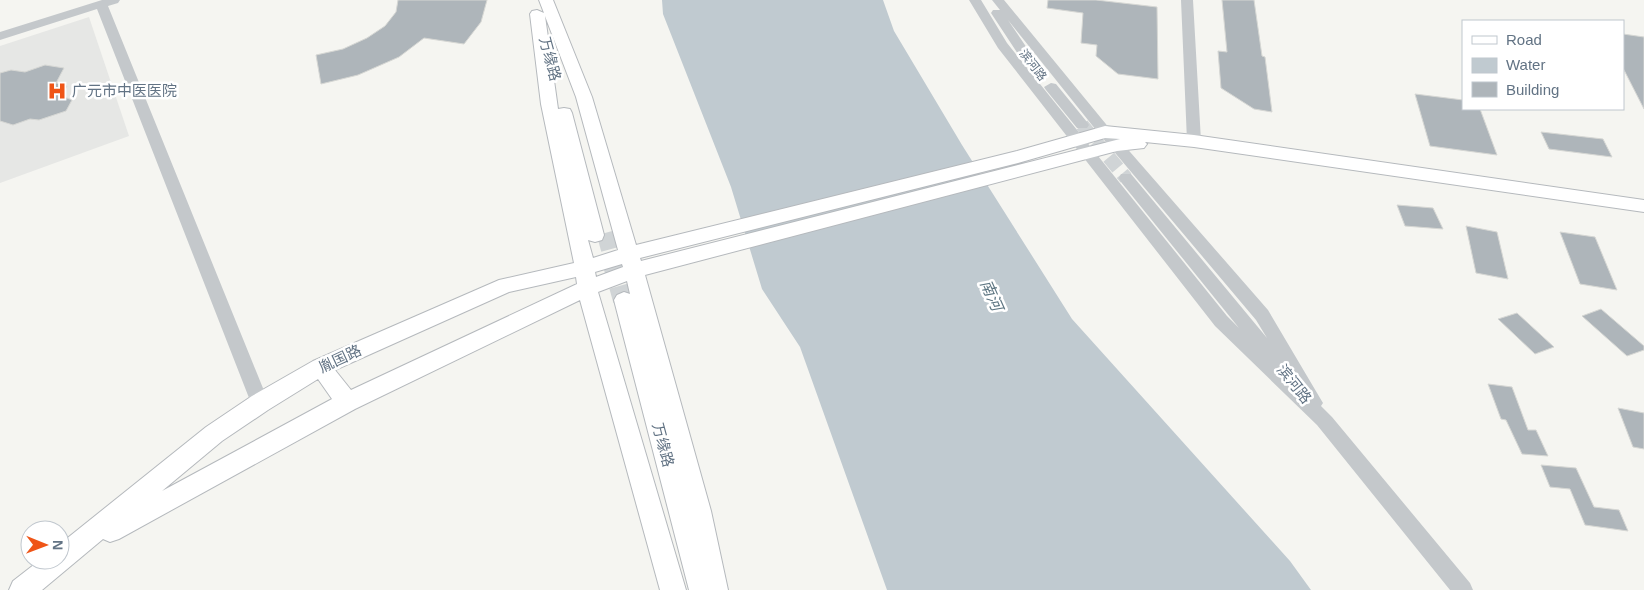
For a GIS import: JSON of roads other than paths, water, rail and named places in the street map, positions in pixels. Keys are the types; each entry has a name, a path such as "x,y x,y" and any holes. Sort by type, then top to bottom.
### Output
{"main road":[{"path":"541,4 584,97 700,511 714,590"},
{"path":"541,4 549,104 586,278 659,546 673,590"},
{"name":"万缘路","path":"541,4 577,160 600,234"},
{"path":"1022,164 1080,132 1105,132 1194,141 1644,206"},
{"path":"1022,164 1088,153 1117,145 1194,141"},
{"name":"胤国路","path":"71,552 347,402 586,278 654,255 1022,164"},
{"name":"胤国路","path":"22,590 214,434 260,403 321,367 506,285 586,278"},
{"name":"万缘路","path":"690,590 618,301 702,590"},
{"path":"321,367 347,402"}],"street":[{"path":"975,0 1002,45 1080,132 1088,153 1221,321 1326,422"},
{"name":"滨河路","path":"989,0 1023,54 1080,132"},
{"path":"998,0 1105,132 1262,316 1326,422"},
{"path":"1187,0 1194,141"},
{"path":"0,36 108,2 260,403"},
{"name":"滨河路","path":"1126,178 1463,590"}],"water":[{"name":"南河","path":"662,0 883,0 894,31 962,145 1072,319 1290,561 1311,590 887,590 800,347 762,289 731,187 663,14"}],"tunnel":[{"path":"1082,125 1126,178"},
{"path":"605,233 611,255"},
{"path":"611,254 624,300"}],"place":[{"name":"广元市中医医院","path":"57,91"}]}
